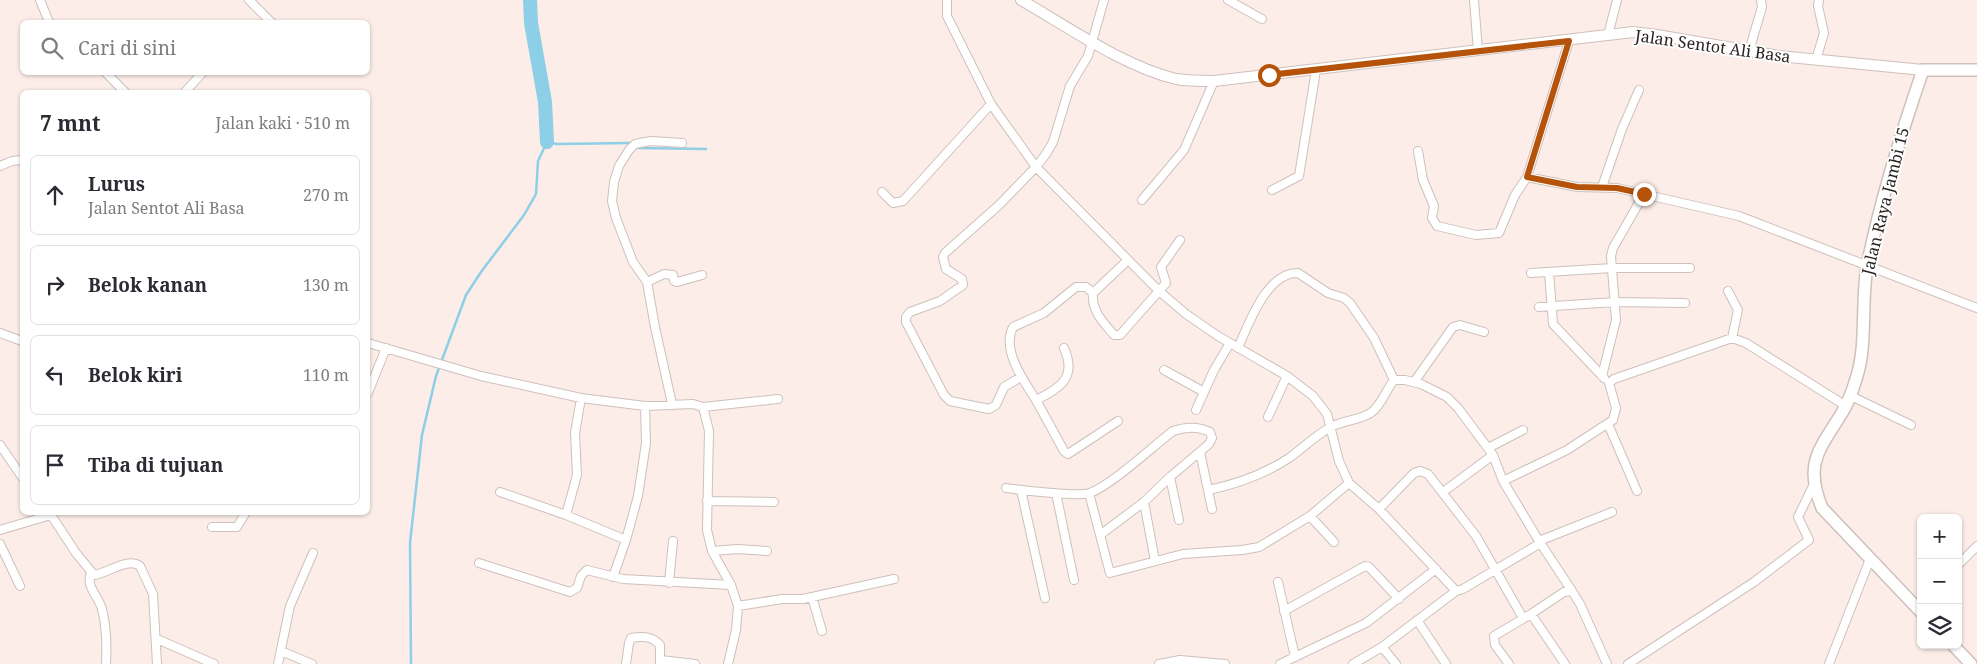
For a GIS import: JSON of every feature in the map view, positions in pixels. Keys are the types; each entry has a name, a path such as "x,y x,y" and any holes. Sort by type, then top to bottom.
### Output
{"highway":[{"name":"Jalan Sentot Ali Basa","path":"1923,70 1977,70"},
{"name":"Jalan Raya Jambi 15","path":"1917,605 1822,508 1814,484 1813,471 1821,445 1848,401 1860,366 1862,316 1868,267 1899,139 1923,70"},
{"path":"1957,649 1972,664"}],"main road":[{"name":"Jalan Sentot Ali Basa","path":"1021,0 1144,69 1178,79 1214,82 1633,32 1816,60 1923,70"}],"street":[{"path":"40,0 48,20"},
{"path":"249,0 265,20"},
{"path":"947,0 947,16 991,104 1036,168 1128,260 1186,314 1238,348 1288,376 1314,396 1327,414 1339,461 1349,483 1379,509 1456,591"},
{"path":"1021,377 1004,387 996,405 989,409 950,401 940,388 906,322 906,317 910,312 940,301 963,285 962,279 946,269 943,257 945,252 999,205 1036,168 1053,142 1067,94 1088,56 1104,0"},
{"path":"1228,0 1262,19"},
{"path":"1473,0 1478,51"},
{"path":"1608,35 1617,0"},
{"path":"1750,51 1762,7 1761,0"},
{"path":"1816,60 1824,33 1818,6 1819,0"},
{"path":"1418,151 1423,180 1434,206 1432,218 1437,226 1456,232 1476,235 1499,233 1515,195 1527,177 1569,41"},
{"path":"1272,190 1299,176 1316,70"},
{"path":"108,75 123,90"},
{"path":"187,90 200,75"},
{"path":"1142,200 1184,150 1214,82"},
{"path":"1602,188 1622,129 1639,90"},
{"path":"882,192 893,203 903,201 991,104"},
{"path":"672,404 654,326 647,282 632,262 612,201 614,182 619,166 628,150 642,142 682,143"},
{"path":"0,166 20,160"},
{"path":"1527,177 1577,187 1617,188 1739,216 1977,308"},
{"path":"1602,376 1615,327 1611,256 1613,248 1644,194"},
{"path":"1128,260 1093,293 1093,304 1098,315 1114,336 1117,336 1166,283 1161,267 1180,240"},
{"path":"1531,274 1612,268 1690,268"},
{"path":"1503,481 1546,461 1608,424 1613,420 1616,408 1609,383 1553,324 1549,272"},
{"path":"1238,348 1271,285 1286,274 1298,273 1328,293 1344,298 1350,303 1374,338 1394,380"},
{"path":"647,282 664,274 672,276 675,282 702,275"},
{"path":"1093,293 1086,287 1076,287 1044,314 1013,327 1010,347 1021,377 1064,451 1068,454 1118,421"},
{"path":"1728,290 1738,310 1732,338"},
{"path":"1539,307 1615,302 1685,303"},
{"path":"1414,382 1453,327 1460,325 1484,332"},
{"path":"0,333 20,340"},
{"path":"1609,383 1614,379 1732,338 1848,401 1911,425"},
{"path":"1196,410 1230,343"},
{"path":"370,344 481,376 581,398 645,406 693,404 703,407 778,399"},
{"path":"370,388 386,348"},
{"path":"1036,400 1055,390 1070,371 1070,364 1064,348"},
{"path":"1164,370 1204,392"},
{"path":"1268,418 1288,376"},
{"path":"1208,490 1242,482 1264,474 1330,427 1371,413 1381,402 1394,380 1414,382 1447,397 1469,422 1490,452 1503,481 1580,604 1607,664"},
{"path":"566,515 577,475 575,434 581,398"},
{"path":"613,577 626,540 638,496 646,443 645,406"},
{"path":"703,407 709,431 707,530 712,551 731,585 738,606 736,630 728,664"},
{"path":"1608,424 1637,491"},
{"path":"1006,488 1056,493 1089,493 1111,480 1173,431 1182,428 1196,428 1210,432 1212,438 1209,444 1144,502 1100,535"},
{"path":"1443,492 1490,452 1523,430"},
{"path":"0,445 20,474"},
{"path":"1200,452 1212,508"},
{"path":"1379,509 1414,473 1420,471 1428,474 1476,536 1523,618"},
{"path":"1170,477 1179,520"},
{"path":"1089,493 1110,572 1182,554 1259,547 1310,516 1349,483"},
{"path":"1628,664 1654,649 1754,582 1809,540 1798,517 1814,484"},
{"path":"1021,490 1045,598"},
{"path":"500,492 566,515 626,540"},
{"path":"1056,493 1074,580"},
{"path":"707,501 774,502"},
{"path":"1144,502 1156,561"},
{"path":"1353,664 1382,647 1456,591 1464,589 1539,544 1539,541 1612,512"},
{"path":"0,530 47,515"},
{"path":"51,515 91,573 90,584 102,607 106,630 108,648 106,664"},
{"path":"212,527 237,527 244,515"},
{"path":"1310,516 1334,542"},
{"path":"669,583 673,541"},
{"path":"0,544 20,586"},
{"path":"1962,560 1977,546"},
{"path":"712,551 738,549 766,551"},
{"path":"278,664 290,606 313,553"},
{"path":"1829,664 1870,559"},
{"path":"91,573 98,574 128,564 137,563 140,566 151,591 157,639 157,664"},
{"path":"479,563 570,592 576,590 583,572 587,570 613,577 669,583 731,585"},
{"path":"1284,611 1364,566 1369,567 1399,598"},
{"path":"1280,664 1366,623 1436,569"},
{"path":"738,606 782,598 803,599 894,579"},
{"path":"1278,582 1295,657"},
{"path":"1509,664 1496,645 1494,636 1564,592 1572,591"},
{"path":"812,597 822,631"},
{"path":"1531,614 1565,664"},
{"path":"1417,620 1446,664"},
{"path":"626,664 629,643 632,638 642,636 655,640 660,645 661,662 695,664"},
{"path":"157,639 214,664"},
{"path":"1382,647 1396,664"},
{"path":"281,651 312,664"},
{"path":"1159,664 1180,660 1225,664"}],"waterway":[{"path":"530,0 531,23 545,102 547,142"},
{"path":"411,664 410,543 422,435 436,376 466,295 524,215 536,194 538,161 547,142 557,144 630,143"},
{"path":"638,148 706,149"}],"route":[{"path":"1269,75 1569,41 1527,177 1577,187 1617,188 1644,194"}]}
